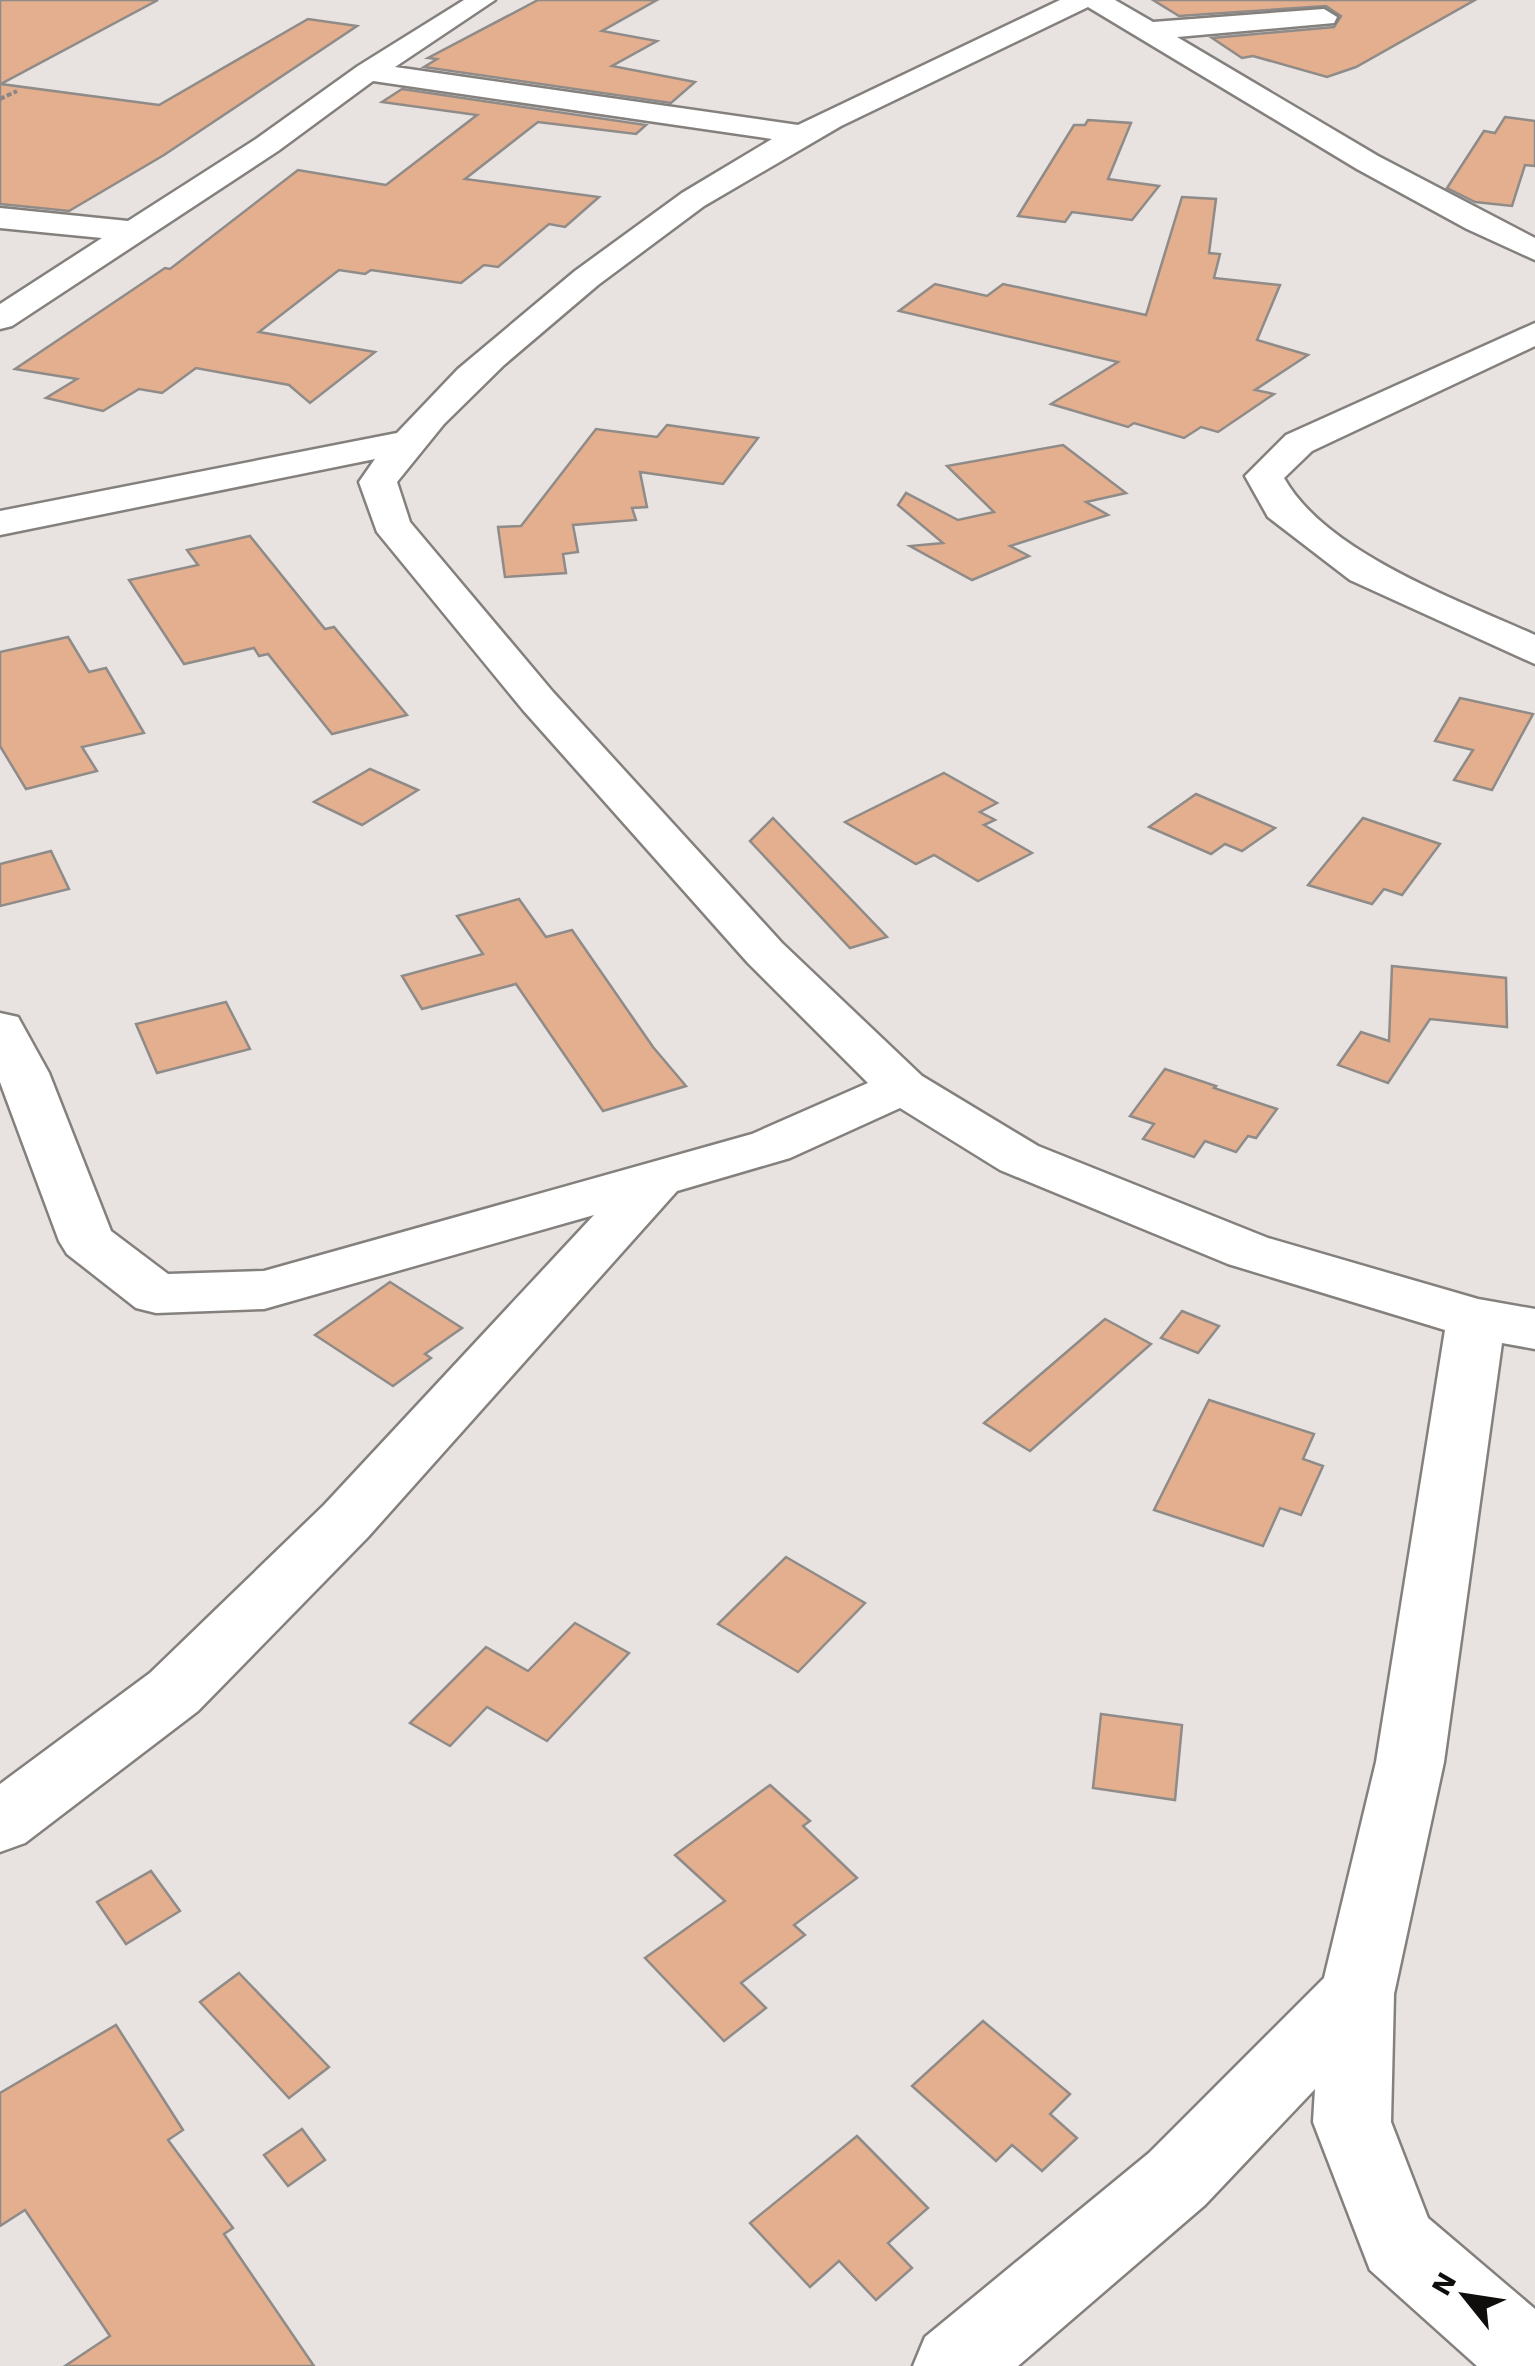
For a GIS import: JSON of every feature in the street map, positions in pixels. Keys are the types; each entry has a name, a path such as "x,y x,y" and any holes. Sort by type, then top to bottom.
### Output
{"street":[{"path":"0,319 482,0"},
{"path":"1081,0 750,164 612,256 463,380 406,442 378,482 391,524 538,701 752,938 903,1086 1018,1158 1248,1251 1505,1324 1357,1994 1352,2122 1398,2243 1535,2362"},
{"path":"1096,0 1388,174 1535,250"},
{"path":"1145,31 1324,17"},
{"path":"368,72 807,135"},
{"path":"0,218 136,232"},
{"path":"1535,333 1298,443 1264,476 1282,509 1364,571 1535,651"},
{"path":"0,523 406,442"},
{"path":"0,1028 23,1073 86,1241 156,1294 264,1290 656,1181 772,1146 903,1086"},
{"path":"0,1823 174,1692 346,1522 656,1181"},
{"path":"956,2366 1176,2179 1357,1994"}],"path":[{"path":"0,99 17,91"}],"building":[{"path":"0,0 158,0 1,84 159,105 308,19 357,26 164,155 69,211 0,204"},
{"path":"538,0 657,0 602,31 657,41 612,66 695,82 671,103 424,67 437,59 428,58"},
{"path":"1153,0 1475,0 1356,67 1327,77 1253,56 1242,58 1212,38 1334,27 1341,16 1326,6 1179,16"},
{"path":"402,89 646,125 636,134 538,122 465,179 599,197 565,227 549,224 498,267 484,265 461,283 371,270 365,274 339,270 259,332 375,352 310,403 289,385 196,368 162,393 139,389 103,411 46,398 77,379 15,369 165,268 170,269 298,170 386,185 477,115 382,102"},
{"path":"1505,117 1535,121 1535,166 1525,165 1512,206 1475,202 1447,188 1484,131 1495,133"},
{"path":"1088,120 1131,123 1108,179 1159,186 1132,220 1072,212 1065,222 1018,216 1074,125 1085,125"},
{"path":"1182,197 1216,199 1209,253 1220,254 1214,278 1280,285 1257,340 1308,355 1255,390 1274,394 1218,432 1201,427 1184,438 1134,423 1128,427 1051,404 1118,362 899,311 935,284 987,296 1003,284 1146,315"},
{"path":"667,425 758,438 723,484 640,472 647,507 632,508 636,520 573,525 578,552 563,554 566,573 505,577 498,527 521,526 596,429 657,437"},
{"path":"1063,445 1126,493 1086,502 1108,515 1010,546 1029,556 972,580 910,546 943,543 898,505 906,493 958,520 994,512 947,466"},
{"path":"250,536 325,629 334,627 407,715 332,734 268,654 259,656 254,648 184,664 129,580 198,565 187,550"},
{"path":"68,637 89,672 106,668 144,733 82,747 97,771 26,789 0,746 0,652"},
{"path":"1460,698 1533,714 1492,790 1454,780 1473,750 1435,741"},
{"path":"370,769 418,790 362,825 314,802"},
{"path":"944,773 997,803 980,812 995,820 984,825 1032,853 978,881 934,855 916,864 845,822"},
{"path":"1196,794 1275,828 1242,851 1225,844 1211,854 1149,827"},
{"path":"773,818 887,937 850,948 750,841"},
{"path":"1363,818 1440,844 1402,895 1384,889 1372,904 1308,885"},
{"path":"51,851 69,889 0,906 0,864"},
{"path":"519,899 546,937 572,930 653,1047 686,1086 603,1111 516,984 422,1009 402,976 483,954 457,916"},
{"path":"1392,966 1506,978 1507,1027 1430,1019 1388,1083 1338,1065 1361,1032 1389,1041"},
{"path":"226,1002 250,1049 157,1073 136,1024"},
{"path":"1165,1069 1277,1109 1256,1138 1248,1136 1236,1152 1205,1141 1194,1157 1143,1139 1154,1124 1130,1116"},
{"path":"390,1282 462,1328 425,1354 431,1358 393,1386 315,1335"},
{"path":"1182,1311 1219,1326 1198,1353 1161,1338"},
{"path":"1105,1319 1151,1344 1030,1451 984,1423"},
{"path":"1209,1400 1314,1434 1303,1459 1323,1466 1301,1515 1280,1508 1263,1546 1154,1510"},
{"path":"786,1557 865,1603 798,1672 718,1624"},
{"path":"575,1623 629,1653 547,1741 487,1707 450,1746 410,1723 486,1647 528,1671"},
{"path":"1101,1714 1182,1725 1175,1800 1093,1788"},
{"path":"770,1785 810,1821 803,1826 857,1878 794,1925 805,1935 741,1983 766,2008 724,2041 645,1958 725,1901 675,1855"},
{"path":"151,1871 180,1911 126,1944 97,1902"},
{"path":"239,1973 329,2067 289,2098 200,2002"},
{"path":"983,2021 1070,2094 1050,2114 1077,2138 1042,2171 1012,2145 996,2161 912,2086"},
{"path":"116,2025 183,2130 168,2140 233,2228 224,2234 314,2366 65,2366 110,2336 25,2210 0,2226 0,2093"},
{"path":"302,2129 325,2160 288,2186 264,2155"},
{"path":"857,2136 928,2208 888,2243 912,2268 876,2300 839,2261 810,2287 750,2223"}]}
